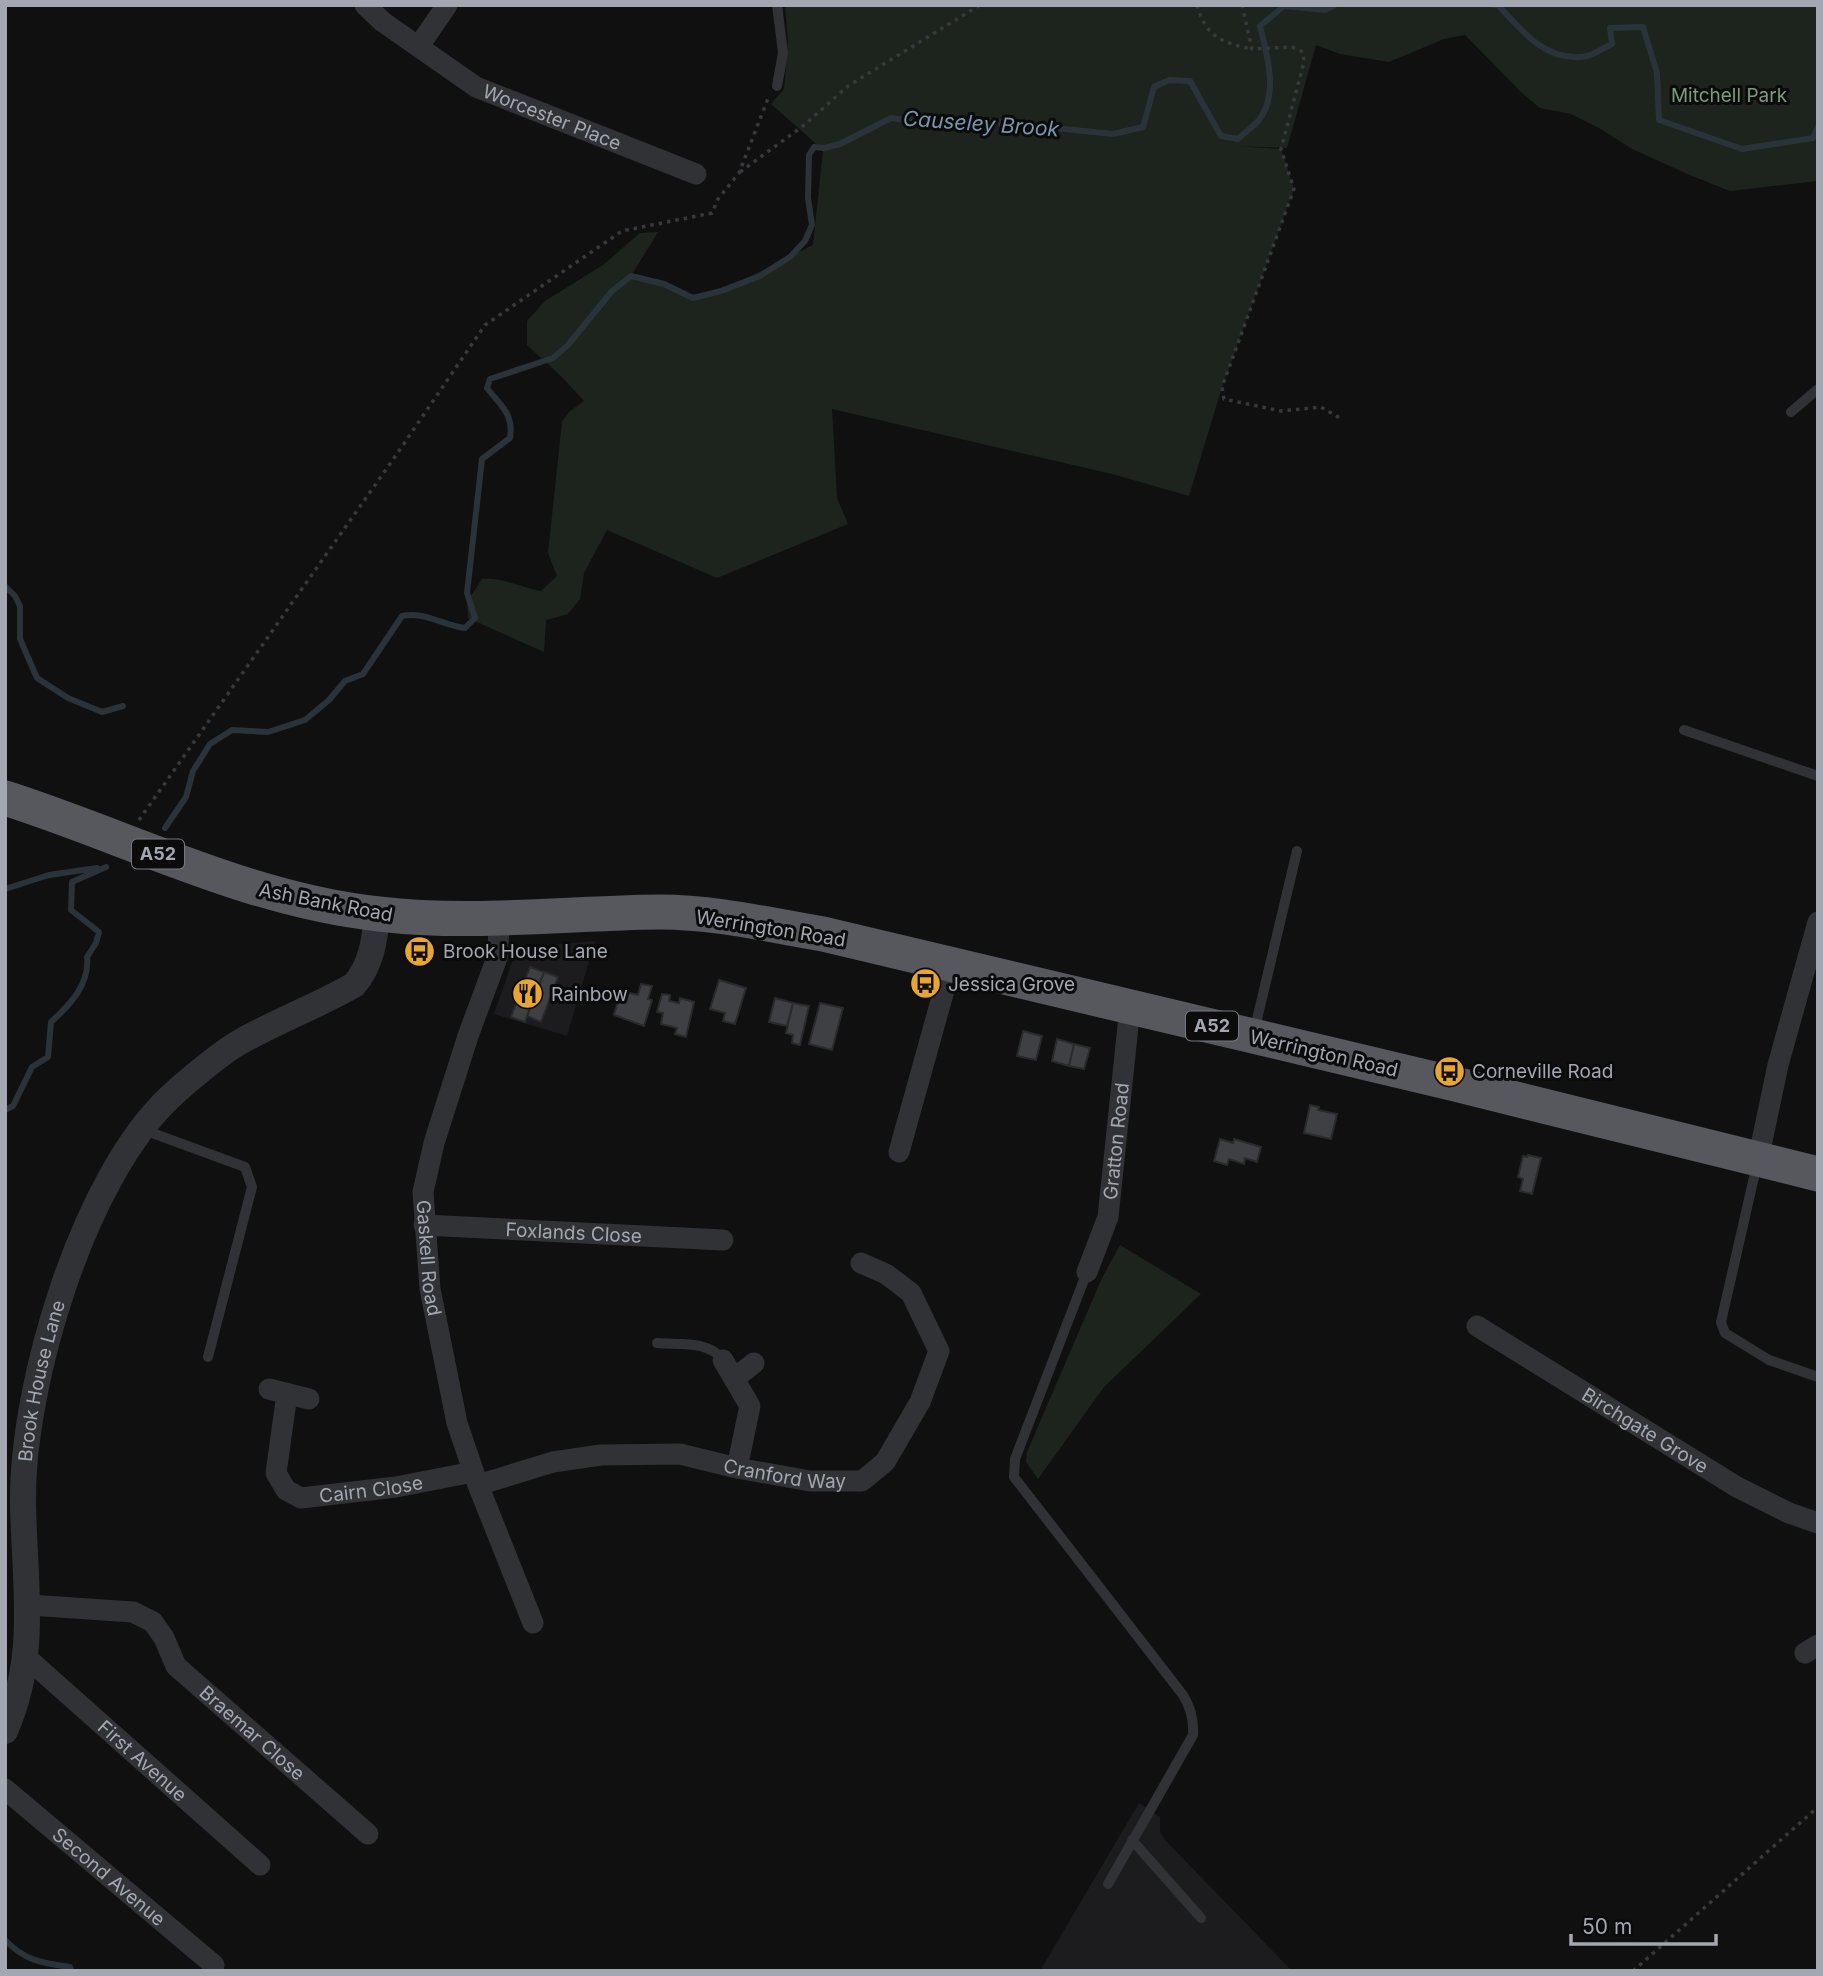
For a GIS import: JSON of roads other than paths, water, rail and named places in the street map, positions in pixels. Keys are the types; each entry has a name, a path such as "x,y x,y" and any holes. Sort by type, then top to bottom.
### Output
{"highway":[{"name":"Ash Bank Road","path":"5,798 64,817 253,889 377,914 499,920 662,912"},
{"name":"Werrington Road","path":"662,912 731,918 823,934 1818,1174"}],"street":[{"name":"Worcester Place","path":"365,5 383,22 476,87 696,174"},
{"path":"419,46 447,5"},
{"name":"Brook House Lane","path":"5,1731 11,1719 26,1657 29,1605 23,1500 27,1442 38,1375 51,1321 102,1194 141,1129 170,1097 239,1043 354,985 363,975 369,961 377,914"},
{"name":"Gaskell Road","path":"499,920 498,955 468,1036 434,1143 423,1192 424,1225 430,1289 457,1423 476,1479 530,1588 533,1623"},
{"path":"1758,1160 1778,1065 1818,922"},
{"path":"899,1153 951,965"},
{"name":"Gratton Road","path":"1087,1272 1108,1217 1130,1007"},
{"name":"Foxlands Close","path":"424,1225 723,1240"},
{"name":"Cranford Way","path":"476,1479 553,1462 601,1455 680,1454 737,1468 810,1481 862,1481 885,1462 920,1402 939,1351 911,1293 886,1274 861,1263"},
{"name":"Birchgate Grove","path":"1477,1326 1737,1488 1789,1513 1818,1523"},
{"path":"737,1468 750,1406 728,1369 754,1363"},
{"name":"Cairn Close","path":"309,1399 278,1391 276,1473 286,1490 301,1497 476,1479"},
{"name":"Braemar Close","path":"29,1605 134,1612 153,1622 164,1638 176,1666 368,1834"},
{"name":"First Avenue","path":"26,1657 260,1865"},
{"name":"Second Avenue","path":"5,1789 214,1965"}],"lane":[{"path":"777,5 783,52 777,86"},
{"path":"1791,412 1818,389"},
{"path":"1684,730 1818,776"},
{"path":"1254,1036 1297,851"},
{"path":"141,1129 245,1167 252,1187 208,1357"},
{"path":"1758,1160 1721,1322 1725,1333 1749,1349 1769,1360 1818,1377"},
{"path":"1087,1272 1016,1459 1014,1477 1189,1705 1193,1724 1193,1735 1108,1884"},
{"path":"657,1343 706,1346 717,1352 728,1369"},
{"path":"1132,1840 1201,1918"}],"waterway":[{"name":"Causeley Brook","path":"165,828 186,797 193,771 210,744 232,730 268,732 305,720 329,700 345,681 363,674 402,616 418,615 465,628 475,618 467,593 482,459 510,438 511,430 508,416 487,388 490,379 553,358 568,345 612,291 631,276 664,284 693,298 760,276 790,257 805,241 812,225 808,198 809,155 814,147 824,148 840,144 891,118 944,126 988,121 1113,134 1143,127 1154,87 1169,80 1190,81 1221,136 1238,139 1259,120 1269,99 1270,74 1260,26 1284,6 1325,10 1335,5"},
{"name":"Causeley Brook","path":"1494,5 1498,5 1534,42 1568,57 1589,56 1612,44 1610,28 1643,27 1657,73 1659,120 1742,149 1813,138 1818,127"},
{"path":"5,586 20,606 20,639 37,678 68,698 102,712 123,706"},
{"path":"5,1110 13,1106 32,1067 48,1057 51,1022 82,985 87,957 96,943 99,932 71,910 72,882 106,867"},
{"name":"Causeley Brook","path":"5,889 49,875 97,868"},
{"path":"5,1940 27,1957 70,1967 71,1971"}],"place":[{"name":"Brook House Lane","path":"420,951"},
{"name":"Jessica Grove","path":"925,984"},
{"name":"Rainbow","path":"528,994"},
{"name":"Corneville Road","path":"1449,1071"}],"park label":[{"name":"Mitchell Park","path":"1729,95"}]}
